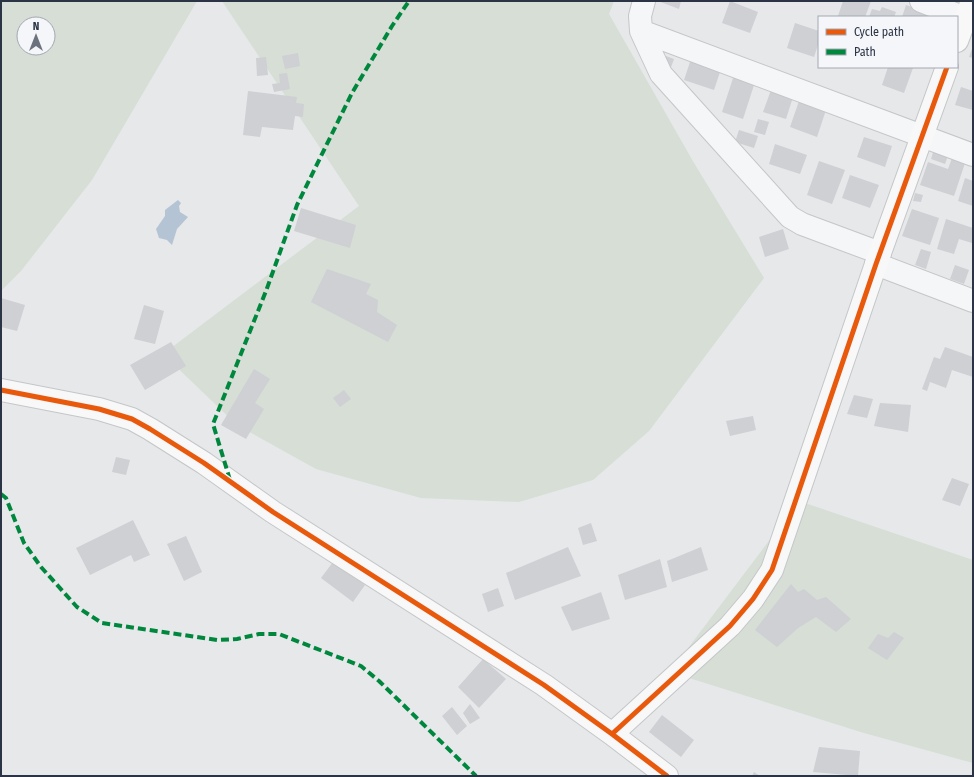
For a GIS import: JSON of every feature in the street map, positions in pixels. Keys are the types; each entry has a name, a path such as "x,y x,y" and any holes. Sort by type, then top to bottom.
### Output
{"street":[{"path":"644,1 640,16 641,31 661,74 790,217 802,224 973,301"},
{"path":"921,1 970,13 958,39"},
{"path":"641,31 973,155"},
{"path":"612,734 730,626 753,599 772,570 878,258 948,68"},
{"path":"1,390 99,409 132,419 150,429 204,463 273,512 544,685 667,776"}],"shaded area":[{"path":"1,1 197,1 92,180 21,271 1,291"},
{"path":"222,1 614,1 609,14 694,163 764,278 649,431 593,480 519,502 421,498 316,469 237,425 163,354 359,206"},
{"path":"799,501 973,560 973,763 864,733 670,672"}],"water":[{"path":"178,200 181,203 179,206 180,212 188,217 177,229 172,245 167,240 159,238 156,229 165,216 165,210"}],"building":[{"path":"658,1 681,1 679,9"},
{"path":"730,1 758,12 750,33 722,23"},
{"path":"843,1 871,1 865,16 838,16"},
{"path":"906,5 935,16 902,16"},
{"path":"882,7 896,12 894,16 869,16 872,9 880,11"},
{"path":"795,23 818,31 818,45 814,57 787,48"},
{"path":"973,46 973,58 969,57"},
{"path":"298,53 300,66 285,69 282,56"},
{"path":"666,56 674,59 671,67 663,65"},
{"path":"266,57 268,75 257,76 256,58"},
{"path":"691,59 721,69 714,90 684,80"},
{"path":"888,68 913,68 904,93 882,85"},
{"path":"287,73 290,89 274,92 272,84 280,83 279,74"},
{"path":"734,75 755,82 743,119 722,112"},
{"path":"961,87 973,91 973,110 955,105"},
{"path":"771,90 793,97 786,119 763,112"},
{"path":"248,91 297,97 296,103 304,104 303,117 295,116 293,130 262,127 260,137 243,135"},
{"path":"799,101 826,110 817,137 790,127"},
{"path":"758,119 769,122 765,135 754,132"},
{"path":"739,130 758,136 754,148 735,142"},
{"path":"864,137 892,146 885,167 857,157"},
{"path":"775,144 807,155 800,174 769,164"},
{"path":"934,149 949,153 945,164 931,159"},
{"path":"952,158 965,163 954,196 920,185 928,162 948,169"},
{"path":"819,161 845,170 832,204 807,195"},
{"path":"850,175 879,185 870,208 842,198"},
{"path":"965,178 973,181 973,206 958,201"},
{"path":"915,193 923,195 921,202 913,201"},
{"path":"301,208 356,225 350,248 294,231"},
{"path":"912,209 939,218 930,245 902,236"},
{"path":"946,219 973,228 972,243 959,239 954,254 937,249"},
{"path":"783,229 789,249 765,257 759,237"},
{"path":"921,249 931,252 926,269 915,265"},
{"path":"955,265 969,270 964,284 950,279"},
{"path":"327,269 371,284 366,294 378,300 377,312 397,325 388,342 311,302"},
{"path":"1,298 25,305 17,331 1,327"},
{"path":"144,305 164,311 155,344 134,339"},
{"path":"171,342 186,366 145,390 130,365"},
{"path":"945,347 973,357 973,377 952,370 946,388 930,382 927,391 922,389 934,357 940,359"},
{"path":"254,369 270,379 255,403 264,409 246,439 221,425"},
{"path":"344,390 351,399 340,407 333,398"},
{"path":"854,395 873,399 867,418 847,414"},
{"path":"880,403 911,405 908,432 874,426"},
{"path":"753,416 756,430 730,436 726,421"},
{"path":"116,457 130,460 126,475 112,472"},
{"path":"952,478 969,484 960,506 942,500"},
{"path":"133,520 150,555 134,562 131,555 90,575 76,548"},
{"path":"591,523 597,541 583,545 578,528"},
{"path":"186,536 202,572 184,581 167,544"},
{"path":"568,547 581,576 515,600 506,573"},
{"path":"701,547 708,570 672,582 667,561"},
{"path":"660,559 667,587 625,600 618,575"},
{"path":"333,562 365,585 353,602 321,578"},
{"path":"791,584 798,592 804,589 817,600 826,597 851,619 836,632 816,617 798,628 777,647 755,630"},
{"path":"498,588 504,606 488,612 482,594"},
{"path":"601,592 610,619 572,631 561,607"},
{"path":"894,632 904,638 887,660 868,648 878,634 888,638"},
{"path":"483,659 506,679 479,708 458,687"},
{"path":"470,704 480,718 470,724 463,713"},
{"path":"452,707 467,726 457,735 442,716"},
{"path":"662,715 694,740 681,757 649,732"},
{"path":"819,747 860,751 858,776 813,772"},
{"path":"754,772 760,776 752,776"}],"marked path":[{"path":"230,480 213,424 266,291 297,205 352,93 392,26 409,1"},
{"path":"1,494 6,498 24,543 41,567 77,607 102,623 217,640 237,639 259,634 279,634 361,666 379,681 476,776"}],"cycle path":[{"path":"612,734 730,626 753,599 772,570 876,264 947,68"},
{"path":"1,390 99,409 132,419 150,429 204,463 273,512 544,685 667,776"}]}
